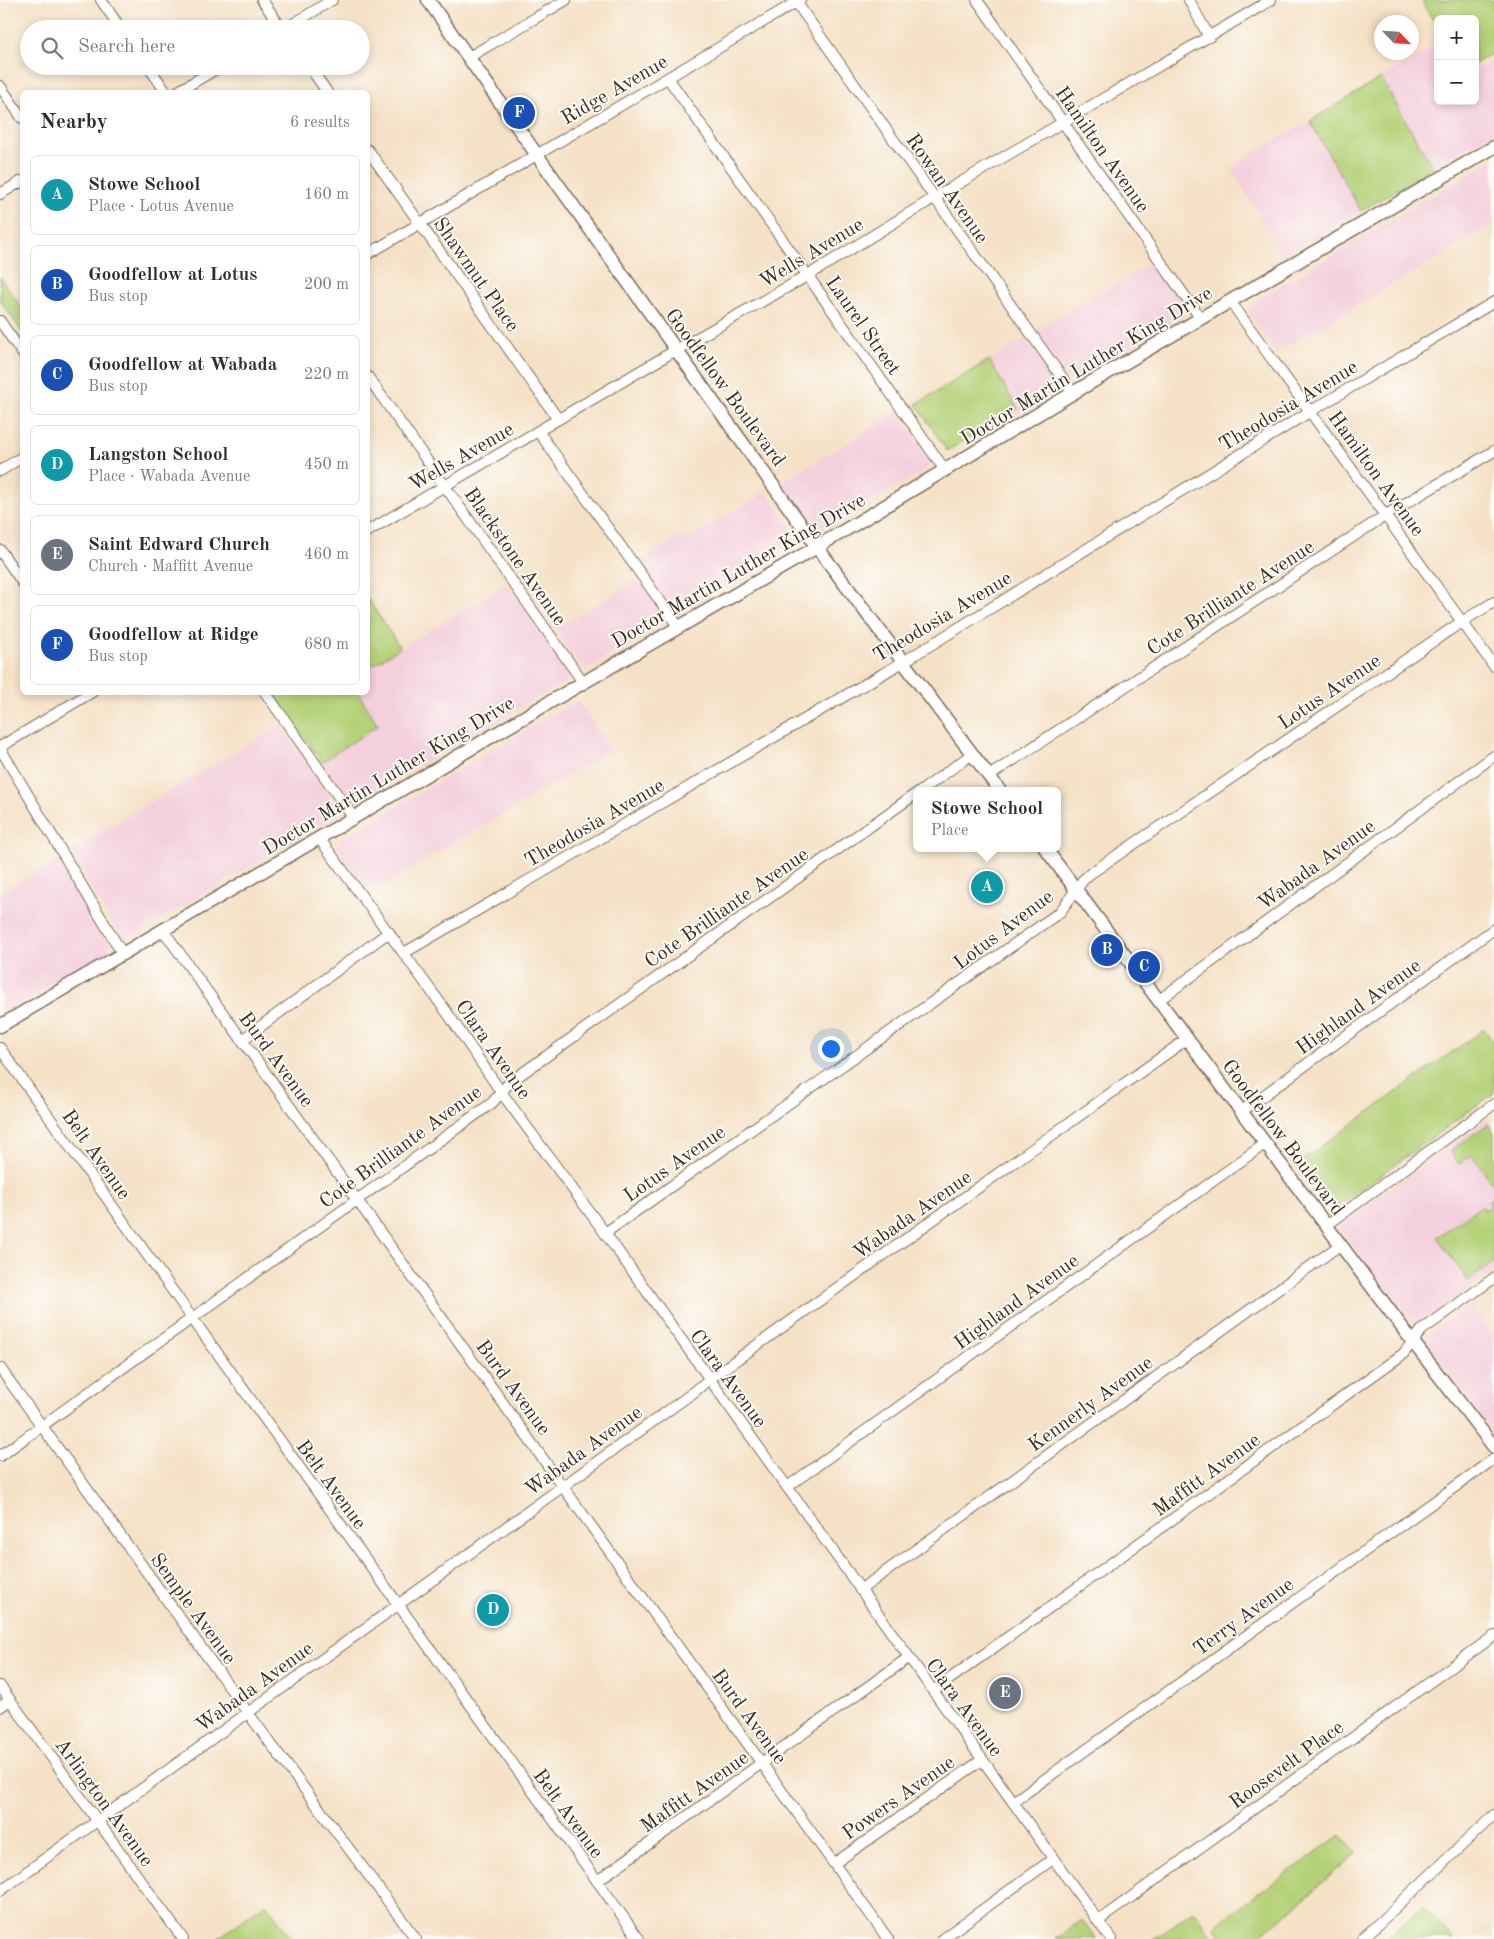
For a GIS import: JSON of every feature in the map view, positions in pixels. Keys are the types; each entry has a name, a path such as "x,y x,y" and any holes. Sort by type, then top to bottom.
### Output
{"main road":[{"name":"Goodfellow Boulevard","path":"428,0 817,547 997,787"},
{"name":"Doctor Martin Luther King Drive","path":"0,1026 678,626 817,547 1073,393 1494,146"},
{"name":"Goodfellow Boulevard","path":"1048,852 1340,1245 1494,1447"}],"street":[{"path":"101,0 115,20"},
{"path":"262,0 276,20"},
{"path":"298,20 332,0"},
{"path":"469,57 566,0"},
{"name":"Hamilton Avenue","path":"976,0 1201,318"},
{"path":"1189,0 1209,37"},
{"name":"Wells Avenue","path":"370,530 676,350 807,276 1063,121 1271,0"},
{"name":"Ridge Avenue","path":"370,253 798,1"},
{"name":"Rowan Avenue","path":"798,1 934,198 1073,393"},
{"path":"154,75 165,90"},
{"path":"180,90 206,75"},
{"path":"315,75 326,90"},
{"name":"Laurel Street","path":"668,78 945,470"},
{"path":"0,86 20,115"},
{"name":"Shawmut Place","path":"370,153 558,419"},
{"path":"0,194 20,182"},
{"name":"Hamilton Avenue","path":"1230,301 1494,666"},
{"name":"Theodosia Avenue","path":"404,953 903,662 1311,411 1494,302"},
{"path":"0,321 20,350"},
{"name":"Blackstone Avenue","path":"370,381 583,682"},
{"path":"538,431 678,626"},
{"name":"Cote Brilliante Avenue","path":"989,776 1386,515 1494,451"},
{"path":"0,471 20,458"},
{"path":"0,550 20,579"},
{"name":"Lotus Avenue","path":"605,1233 1060,912 1068,904 1076,889 1091,873 1463,621 1494,602"},
{"path":"87,695 0,747 122,953"},
{"path":"267,695 353,817"},
{"path":"927,787 972,754"},
{"name":"Wabada Avenue","path":"1159,1000 1494,756"},
{"name":"Cote Brilliante Avenue","path":"0,1456 492,1103 518,1076 913,796"},
{"name":"Clara Avenue","path":"319,838 389,932 501,1092 605,1233 708,1380 787,1487 1110,1939"},
{"name":"Highland Avenue","path":"1242,1111 1494,929"},
{"name":"Burd Avenue","path":"163,930 888,1939"},
{"path":"242,1040 389,932"},
{"name":"Wabada Avenue","path":"0,1891 96,1820 694,1392 708,1380 1187,1039"},
{"name":"Belt Avenue","path":"0,1048 639,1939"},
{"path":"1327,1225 1494,1104"},
{"name":"Highland Avenue","path":"787,1487 1266,1143"},
{"name":"Kennerly Avenue","path":"860,1590 1340,1245"},
{"name":"Maffitt Avenue","path":"933,1691 1403,1354 1422,1330 1494,1278"},
{"name":"Semple Avenue","path":"0,1368 248,1712 416,1939"},
{"name":"Terry Avenue","path":"1013,1802 1494,1459"},
{"name":"Roosevelt Place","path":"1098,1920 1494,1636"},
{"name":"Maffitt Avenue","path":"597,1881 908,1658"},
{"name":"Arlington Avenue","path":"0,1686 183,1939"},
{"path":"0,1707 10,1700"},
{"name":"Powers Avenue","path":"835,1863 982,1760"},
{"path":"1362,1939 1494,1815"},
{"path":"942,1939 1053,1860"}],"shaded area":[{"path":"1434,47 1434,105 1479,105 1479,68 1494,59 1494,132 1433,168 1381,78 1412,60 1419,60 1419,56"},
{"path":"1310,121 1361,211 1282,256 1232,169 1237,162"},
{"path":"1494,159 1494,224 1277,352 1247,311 1250,304"},
{"path":"1152,263 1185,308 1183,316 1075,380 1070,380 1035,331"},
{"path":"1025,339 1059,385 1059,389 1020,412 989,360"},
{"path":"898,412 930,461 930,465 927,469 815,530 780,483"},
{"path":"766,492 797,535 798,539 795,543 679,613 676,612 671,608 639,562 683,535 687,539"},
{"path":"638,579 666,617 666,621 586,669 582,667 554,630"},
{"path":"506,584 569,674 569,677 566,681 357,802 353,802 322,762 378,725 359,695 370,695 370,667"},
{"path":"578,700 610,750 368,894 336,847 339,840"},
{"path":"280,725 339,810 339,815 125,939 121,938 69,851"},
{"path":"58,859 109,945 108,950 106,953 0,1015 0,893"},
{"path":"1487,1119 1494,1130 1494,1271 1420,1326 1416,1327 1340,1230 1341,1224"},
{"path":"1470,1305 1494,1337 1494,1434 1424,1341 1427,1335"}],"green space":[{"path":"1424,0 1494,0 1494,52 1479,61 1479,15 1434,15 1434,22 1423,4"},
{"path":"1381,78 1433,168 1361,211 1310,121"},
{"path":"0,277 20,305 20,329 0,300"},
{"path":"989,360 1018,409 947,451 916,404"},
{"path":"370,602 400,648 370,667"},
{"path":"274,695 359,695 378,725 322,762"},
{"path":"1484,1029 1494,1043 1494,1093 1332,1210 1297,1164"},
{"path":"1488,1124 1494,1133 1494,1185 1472,1155 1459,1164 1450,1151"},
{"path":"1494,1196 1494,1262 1468,1281 1437,1237 1481,1206 1485,1210 1491,1206 1488,1201"},
{"path":"1340,1835 1356,1852 1353,1856 1283,1917 1254,1939 1224,1939 1215,1928 1216,1924"},
{"path":"266,1903 292,1939 217,1939"},
{"path":"1422,1907 1454,1939 1385,1939 1386,1938"},
{"path":"1194,1911 1214,1939 1153,1939"},
{"path":"1082,1920 1096,1939 1055,1939"}],"place":[{"name":"Goodfellow at Ridge","path":"519,113"},
{"name":"Stowe School","path":"987,887"},
{"name":"Goodfellow at Lotus","path":"1107,950"},
{"name":"Goodfellow at Wabada","path":"1144,967"},
{"name":"Langston School","path":"493,1610"},
{"name":"Saint Edward Church","path":"1005,1693"}]}
